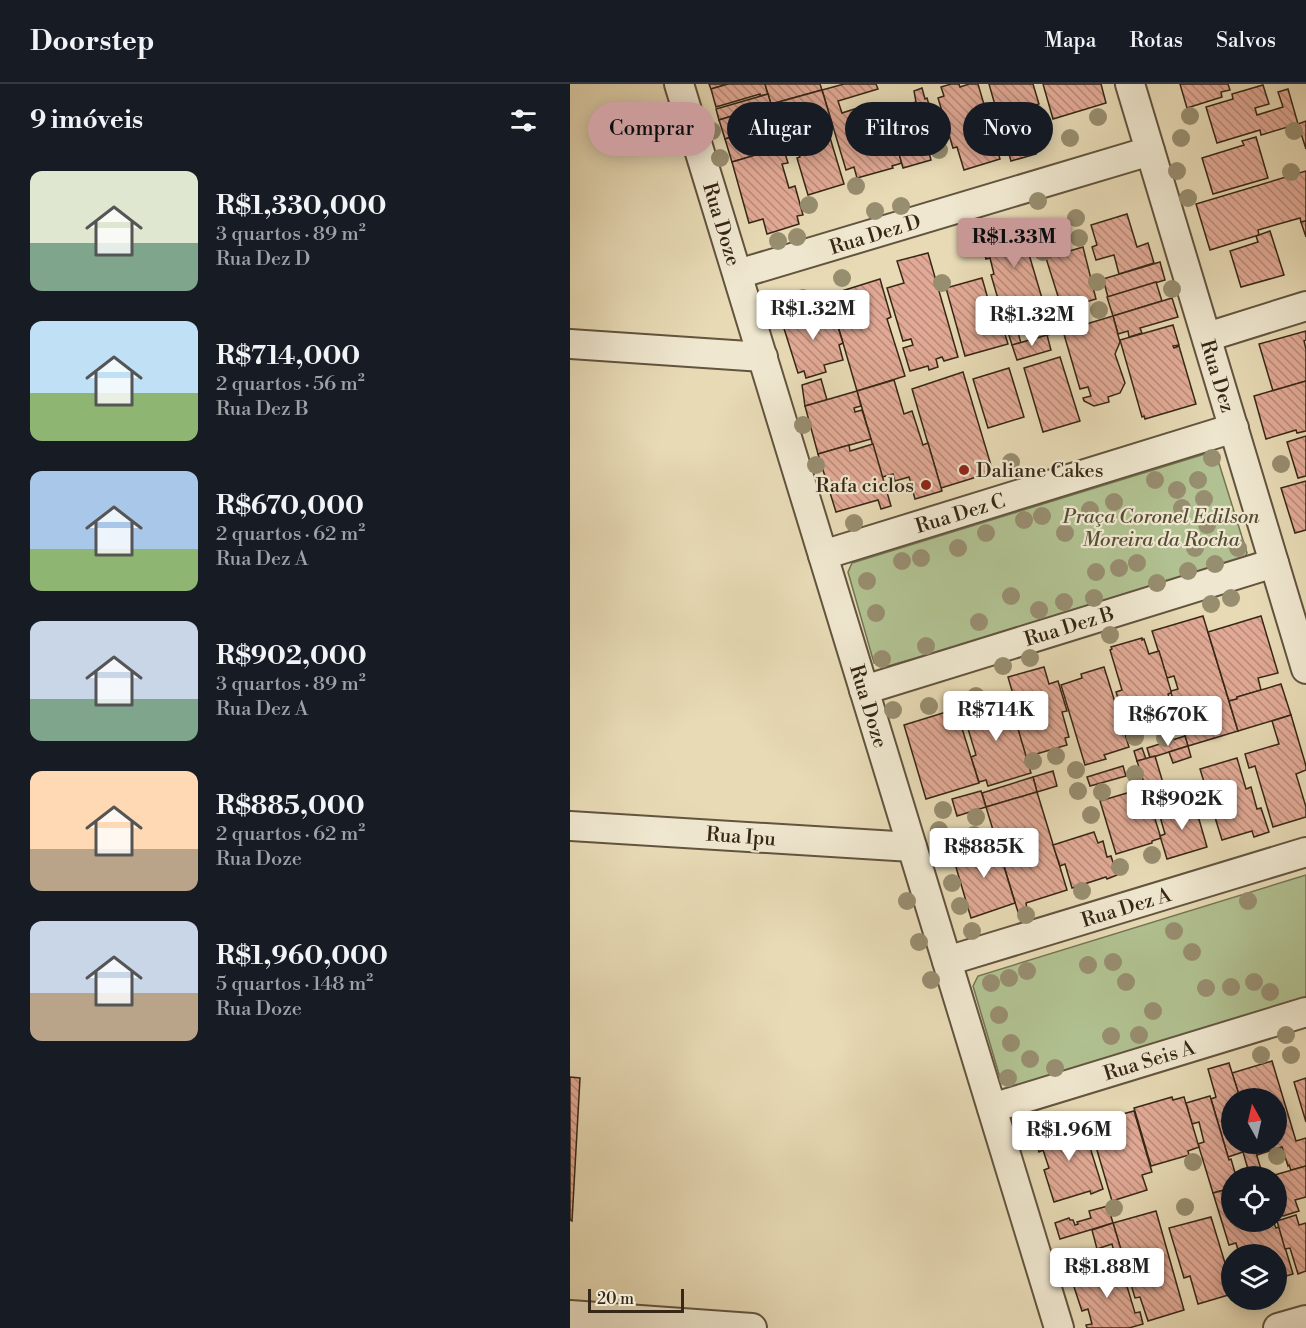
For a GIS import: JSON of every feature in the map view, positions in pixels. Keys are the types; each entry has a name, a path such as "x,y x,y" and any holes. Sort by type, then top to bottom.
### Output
{"street":[{"name":"Rua Doze","path":"680,84 1059,1328"},
{"name":"Rua Dez","path":"1130,84 1306,669"},
{"name":"Rua Dez D","path":"738,274 1150,151"},
{"path":"1207,337 1306,306"},
{"path":"570,344 763,357"},
{"name":"Rua Dez C","path":"823,555 1234,428"},
{"name":"Rua Dez B","path":"864,690 1274,563"},
{"name":"Rua Ipu","path":"570,826 912,847"},
{"name":"Rua Dez A","path":"947,961 1306,852"},
{"name":"Rua Seis A","path":"992,1108 1306,1012"},
{"path":"570,1315 752,1328"},
{"path":"1278,1328 1306,1320"}],"green space":[{"name":"Praça Coronel Edilson Moreira da Rocha","path":"1208,453 1217,457 1247,553 1242,563 885,667 874,663 848,572 852,563"},
{"path":"1306,875 1306,1000 1012,1087 1001,1081 973,986 978,976"}],"building":[{"path":"709,84 728,84 711,89"},
{"path":"728,84 765,84 768,94 727,102 716,107 711,89"},
{"path":"765,84 820,84 822,90 778,102 770,102"},
{"path":"844,84 876,84 878,89 838,101 842,113 845,112 845,156 900,156 902,163 892,166 893,168 857,178 854,167 846,170 833,127 833,102 826,102 822,90"},
{"path":"951,84 959,84 960,87 978,84 983,102 963,102 963,156 999,156 1000,159 964,170 957,147 953,148 951,141 951,102 939,102 938,98 944,96 941,87"},
{"path":"989,84 1033,84 1038,102 994,102"},
{"path":"1043,84 1101,84 1106,103 1053,119 1053,102 1048,102"},
{"path":"1180,84 1228,84 1230,90 1221,92 1222,97 1187,108"},
{"path":"1263,85 1269,104 1255,108 1257,115 1283,107 1278,92 1288,89 1298,124 1261,135 1260,130 1217,143 1206,107 1233,99 1232,94"},
{"path":"922,88 928,102 916,102 914,91"},
{"path":"822,90 826,102 779,102"},
{"path":"768,94 770,102 740,102"},
{"path":"727,106 727,118 719,120 716,109"},
{"path":"727,118 727,138 725,139 719,120"},
{"path":"1306,121 1306,149 1298,124"},
{"path":"1256,137 1268,178 1213,194 1202,158 1244,145 1242,141"},
{"path":"833,148 844,184 808,195 797,158 833,156"},
{"path":"730,156 752,156 732,162"},
{"path":"752,156 786,156 788,163 782,164 789,188 795,186 803,215 797,216 799,224 767,234 763,219 749,223 732,162"},
{"path":"900,156 930,156 931,160 903,168"},
{"path":"1010,156 1029,156 1011,161"},
{"path":"1306,171 1306,221 1301,222 1300,218 1258,230 1259,235 1210,250 1196,204"},
{"path":"1127,214 1137,247 1148,243 1154,263 1119,274 1114,255 1096,260 1092,247 1097,245 1091,225"},
{"path":"1306,221 1306,237 1301,222"},
{"path":"1030,224 1038,248 1028,251 1044,305 1003,316 991,275 994,274 990,258 986,259 980,238"},
{"path":"1270,231 1284,275 1241,287 1230,251 1258,242 1256,236"},
{"path":"1083,247 1096,299 1062,309 1046,258"},
{"path":"928,253 958,357 944,361 942,357 936,359 938,367 929,370 928,366 910,371 903,348 913,345 911,339 903,341 887,288 904,283 897,261"},
{"path":"1160,262 1165,280 1108,297 1103,279"},
{"path":"982,278 996,327 1002,325 1008,344 965,356 946,288"},
{"path":"880,279 891,317 887,319 905,376 857,391 829,295"},
{"path":"1156,282 1162,301 1113,316 1107,297"},
{"path":"1172,298 1178,317 1140,328 1142,333 1129,337 1128,331 1118,334 1113,316"},
{"path":"826,305 833,326 837,324 843,343 839,345 843,360 824,365 826,372 806,378 804,371 798,373 781,319"},
{"path":"1013,316 1021,343 1012,345 1004,319"},
{"path":"1058,316 1063,331 1047,335 1042,321"},
{"path":"1113,316 1120,342 1115,354 1125,383 1120,393 1108,397 1109,402 1094,406 1084,401 1083,398 1091,396 1088,387 1080,389 1063,331"},
{"path":"1173,325 1179,345 1173,346 1174,348 1179,346 1196,404 1145,419 1144,416 1142,417 1120,340"},
{"path":"1306,331 1304,341 1306,381 1273,391 1259,344"},
{"path":"1047,335 1051,350 1017,360 1012,345"},
{"path":"1060,357 1080,421 1043,432 1024,368"},
{"path":"1009,368 1024,417 988,428 973,379"},
{"path":"963,372 993,472 941,488 912,389"},
{"path":"821,379 827,400 805,406 802,385"},
{"path":"894,380 904,414 912,411 923,445 928,443 942,491 915,499 909,477 895,481 893,474 882,477 857,391"},
{"path":"1306,381 1306,431 1297,433 1296,430 1266,439 1254,396"},
{"path":"857,391 861,406 854,408 855,412 862,410 871,439 818,454 805,406"},
{"path":"1306,436 1306,476 1298,478 1287,442"},
{"path":"873,444 891,506 881,509 878,500 836,512 818,454 849,445 850,451"},
{"path":"1306,481 1306,530 1295,533 1281,488"},
{"path":"1203,616 1238,731 1188,746 1171,693 1178,689 1174,676 1167,678 1152,631"},
{"path":"1261,616 1278,673 1258,678 1261,690 1229,701 1208,632"},
{"path":"1142,638 1149,654 1159,651 1171,691 1168,694 1172,706 1153,712 1156,722 1128,730 1116,692 1122,690 1110,650 1111,647"},
{"path":"1044,667 1049,684 1058,681 1067,711 1062,712 1069,737 1065,738 1067,745 1026,757 1014,717 1019,715 1008,677"},
{"path":"1104,667 1129,747 1104,755 1106,759 1085,765 1061,685 1082,678 1081,674"},
{"path":"1281,684 1291,715 1238,731 1229,701"},
{"path":"1008,695 1031,773 988,786 986,780 979,782 971,757 976,755 962,709"},
{"path":"956,709 979,783 926,799 904,725"},
{"path":"1291,715 1306,766 1306,770 1296,774 1306,807 1306,817 1273,827 1255,766 1249,768 1245,754 1279,744 1272,721"},
{"path":"1185,736 1188,746 1150,758 1147,748"},
{"path":"1188,746 1191,757 1173,763 1169,752"},
{"path":"1142,748 1146,759 1137,761 1134,751"},
{"path":"1155,756 1168,800 1151,805 1137,761"},
{"path":"1237,758 1246,789 1251,787 1257,809 1261,808 1269,832 1254,837 1252,831 1222,840 1200,769"},
{"path":"1123,766 1126,776 1090,786 1087,777"},
{"path":"1053,771 1057,786 1037,792 1033,777"},
{"path":"1033,777 1037,792 986,807 982,793"},
{"path":"1137,790 1141,803 1149,800 1161,838 1116,854 1100,801"},
{"path":"981,791 986,807 957,816 952,799"},
{"path":"1037,792 1067,890 1026,903 1027,909 1018,912 986,807"},
{"path":"1194,802 1207,847 1167,859 1160,836 1165,834 1159,813"},
{"path":"1094,832 1098,843 1103,841 1107,857 1111,856 1117,875 1072,888 1065,864 1060,866 1053,845"},
{"path":"995,837 1015,903 971,918 953,857 978,849 976,843"},
{"path":"1272,1061 1280,1088 1237,1088 1232,1073"},
{"path":"1229,1063 1237,1088 1221,1088 1221,1133 1211,1099 1216,1097 1208,1069"},
{"path":"570,1077 580,1078 572,1221 570,1220"},
{"path":"1306,1078 1306,1122 1294,1082"},
{"path":"1210,1096 1221,1133 1221,1154 1227,1154 1233,1166 1221,1166 1221,1191 1213,1193 1198,1144 1204,1142 1199,1122 1192,1124 1186,1103"},
{"path":"1172,1097 1173,1100 1184,1097 1199,1147 1188,1151 1189,1155 1151,1166 1134,1108"},
{"path":"1134,1111 1152,1172 1142,1175 1147,1190 1112,1201 1089,1123"},
{"path":"1287,1111 1296,1141 1306,1138 1306,1166 1291,1170 1284,1154 1287,1154"},
{"path":"1073,1122 1074,1127 1083,1125 1103,1189 1054,1202 1044,1170 1049,1168 1043,1150 1039,1152 1035,1139 1054,1134 1052,1128"},
{"path":"1244,1154 1256,1154 1260,1166 1247,1166"},
{"path":"1306,1166 1306,1197 1295,1200 1299,1211 1287,1215 1287,1171"},
{"path":"1221,1191 1221,1219 1213,1193"},
{"path":"1108,1206 1113,1223 1060,1239 1055,1223 1069,1218 1075,1225 1078,1224 1077,1222 1091,1218 1089,1211"},
{"path":"1156,1211 1184,1310 1148,1321 1140,1297 1135,1298 1113,1223"},
{"path":"1296,1215 1299,1225 1306,1223 1306,1271 1298,1274 1290,1248 1287,1249 1287,1244 1284,1244 1280,1232 1287,1232 1287,1218"},
{"path":"1211,1217 1221,1250 1221,1297 1198,1304 1190,1276 1184,1278 1169,1228"},
{"path":"1113,1223 1122,1253 1115,1255 1112,1244 1097,1249 1092,1230"},
{"path":"1225,1232 1280,1232 1284,1244 1236,1243 1229,1244"},
{"path":"1287,1254 1293,1274 1287,1276"},
{"path":"1120,1263 1135,1313 1140,1312 1143,1324 1129,1328 1087,1328 1086,1325 1092,1324 1088,1309 1082,1311 1071,1278"}],"place":[{"name":"Daliane Cakes","path":"964,470"},
{"name":"Rafa ciclos","path":"926,485"}]}
